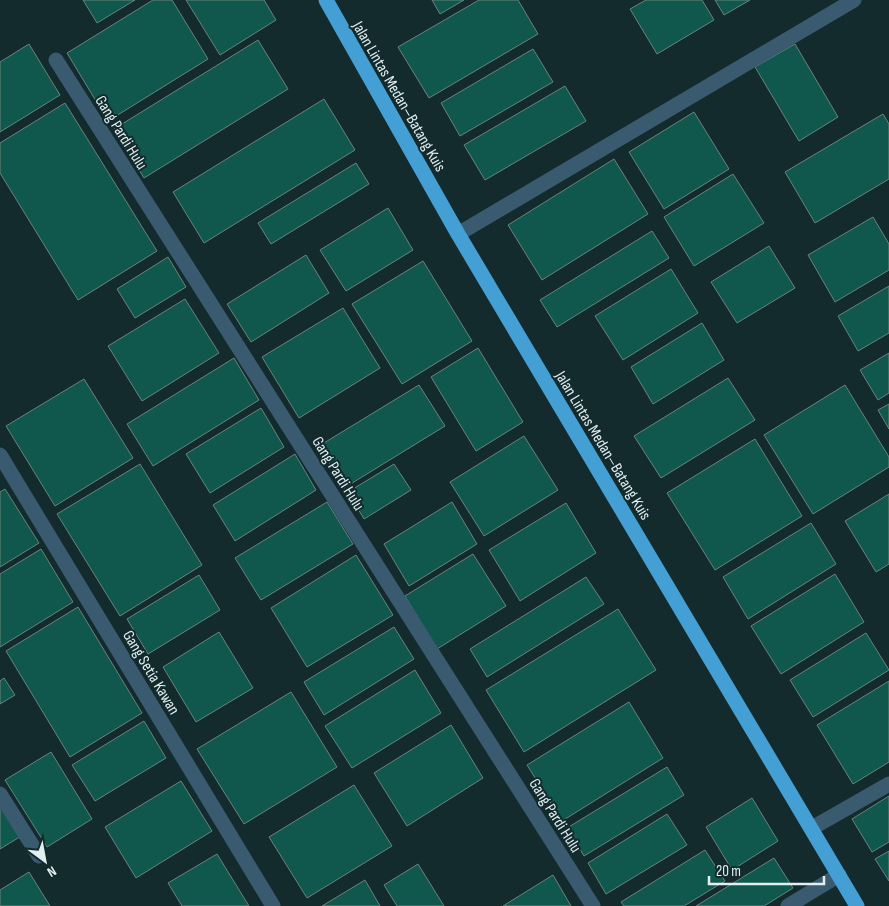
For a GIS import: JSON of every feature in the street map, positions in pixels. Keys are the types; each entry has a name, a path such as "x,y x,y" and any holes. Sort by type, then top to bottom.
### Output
{"highway":[{"name":"Jalan Lintas Medan–Batang Kuis","path":"326,0 458,234 857,906"}],"street":[{"path":"458,234 854,0"},
{"name":"Gang Pardi Hulu","path":"56,60 593,906"},
{"name":"Gang Setia Kawan","path":"0,455 273,906"},
{"path":"812,828 889,784"},
{"path":"0,794 39,856"},
{"path":"788,906 839,874"}],"building":[{"path":"83,0 135,0 97,23"},
{"path":"153,0 172,0 208,59 108,121 67,53"},
{"path":"186,0 264,0 276,20 220,55"},
{"path":"432,0 464,0 440,14"},
{"path":"479,0 518,0 538,34 429,98 398,47"},
{"path":"646,0 702,0 714,20 657,54 630,9"},
{"path":"715,0 750,0 724,15"},
{"path":"258,40 288,89 144,178 114,129"},
{"path":"29,44 60,95 0,132 0,62"},
{"path":"795,44 838,117 799,141 755,67"},
{"path":"533,49 553,82 460,136 441,103"},
{"path":"565,86 586,121 485,180 464,145"},
{"path":"324,99 355,150 204,243 173,192"},
{"path":"65,103 157,251 78,300 0,173 0,143"},
{"path":"694,112 729,169 664,209 629,152"},
{"path":"883,114 889,124 889,179 815,223 785,172"},
{"path":"614,159 648,214 542,280 508,225"},
{"path":"356,163 369,184 271,244 258,223"},
{"path":"733,174 764,223 694,266 664,217"},
{"path":"388,208 413,250 346,291 320,250"},
{"path":"873,217 889,244 889,270 835,302 808,255"},
{"path":"652,231 669,258 557,327 540,300"},
{"path":"769,246 795,288 737,323 711,282"},
{"path":"306,255 329,293 251,342 227,304"},
{"path":"168,257 186,287 135,318 117,289"},
{"path":"423,261 472,341 402,384 352,304"},
{"path":"671,269 698,313 623,360 595,316"},
{"path":"889,286 889,333 858,351 838,316"},
{"path":"185,299 219,353 142,401 108,346"},
{"path":"343,308 380,368 299,418 262,357"},
{"path":"702,323 724,360 653,404 631,367"},
{"path":"478,348 523,422 476,451 431,377"},
{"path":"889,353 889,393 878,400 860,370"},
{"path":"234,358 259,400 153,466 127,424"},
{"path":"728,378 755,420 661,478 634,436"},
{"path":"84,379 133,458 55,506 6,426"},
{"path":"419,385 445,426 344,488 319,446"},
{"path":"845,385 889,457 889,467 813,514 764,435"},
{"path":"889,404 889,429 878,410"},
{"path":"261,408 284,447 210,493 186,454"},
{"path":"524,436 558,490 484,536 450,482"},
{"path":"755,439 802,516 715,570 667,493"},
{"path":"295,454 316,490 235,541 213,505"},
{"path":"140,464 202,565 120,616 57,514"},
{"path":"394,464 411,490 364,519 348,492"},
{"path":"5,489 39,543 0,567 0,492"},
{"path":"889,494 889,564 876,572 845,521"},
{"path":"327,502 353,544 261,600 235,558"},
{"path":"452,502 477,544 409,586 384,544"},
{"path":"566,503 596,553 520,601 489,550"},
{"path":"811,523 836,564 748,619 723,577"},
{"path":"41,549 73,602 0,647 0,574"},
{"path":"473,554 506,606 437,649 405,596"},
{"path":"356,555 393,615 307,667 271,608"},
{"path":"835,574 864,622 781,674 751,626"},
{"path":"199,575 220,610 148,654 127,619"},
{"path":"586,577 604,604 487,677 470,649"},
{"path":"78,607 142,713 70,757 6,651"},
{"path":"618,609 656,670 524,752 486,690"},
{"path":"394,627 414,659 324,715 304,682"},
{"path":"219,632 253,688 196,722 163,667"},
{"path":"866,633 889,670 813,717 790,680"},
{"path":"415,670 441,713 352,768 325,726"},
{"path":"4,678 15,695 0,704 0,681"},
{"path":"889,681 889,762 853,784 817,725"},
{"path":"291,692 337,767 244,824 197,749"},
{"path":"629,702 663,758 562,821 527,765"},
{"path":"144,721 166,758 95,801 72,765"},
{"path":"451,725 483,778 407,826 374,773"},
{"path":"51,752 92,819 47,847 5,780"},
{"path":"667,767 684,795 584,856 567,828"},
{"path":"181,781 212,831 136,878 105,827"},
{"path":"354,785 392,846 307,898 269,837"},
{"path":"889,796 889,842 872,852 852,819"},
{"path":"752,798 778,841 732,870 706,827"},
{"path":"0,799 23,835 0,849"},
{"path":"667,814 687,845 606,894 588,863"},
{"path":"705,850 725,881 684,906 624,906 621,902"},
{"path":"889,851 889,881 875,859"},
{"path":"217,854 249,906 182,906 168,883"},
{"path":"774,858 793,888 764,906 696,906"},
{"path":"418,864 444,906 397,906 384,885"},
{"path":"29,872 50,906 0,906 0,890"},
{"path":"553,875 571,906 503,906"},
{"path":"365,880 380,906 322,906"}]}
